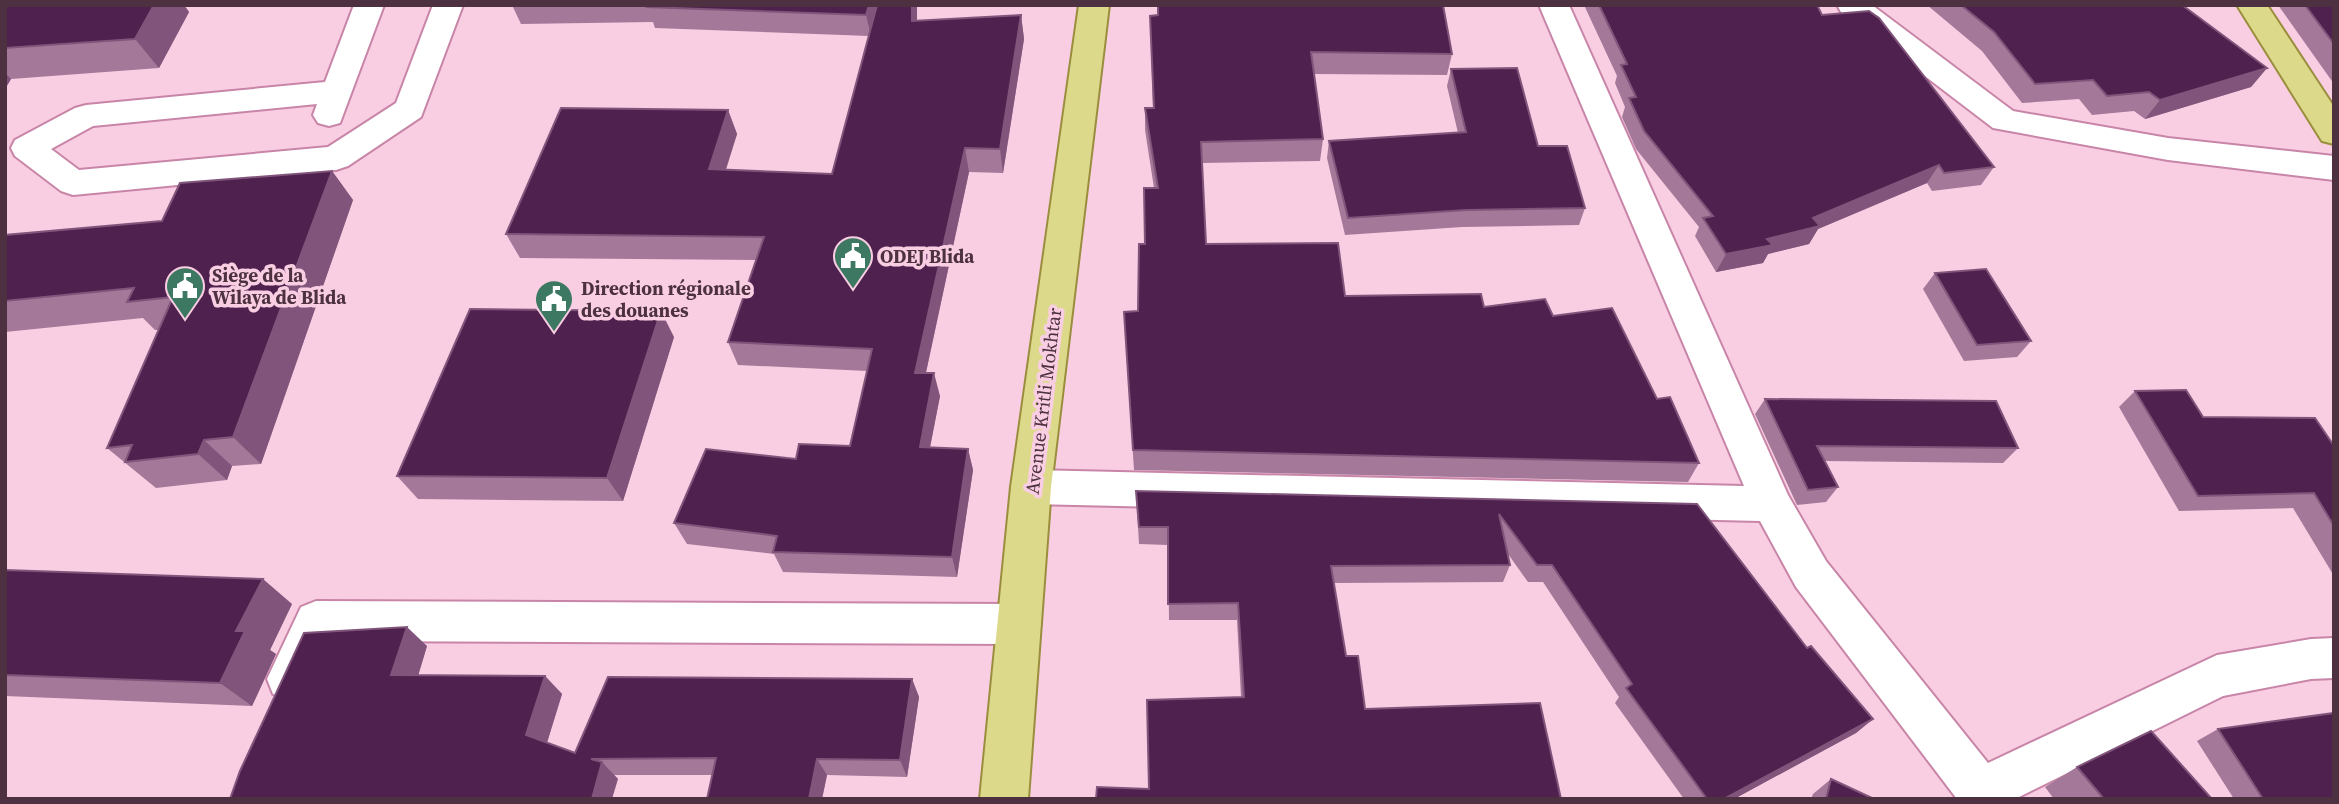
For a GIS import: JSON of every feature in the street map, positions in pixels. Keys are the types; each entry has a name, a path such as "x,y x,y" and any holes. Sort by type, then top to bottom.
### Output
{"main road":[{"name":"Avenue Kritli Mokhtar","path":"1004,799 1031,487 1094,5"},
{"path":"2252,5 2334,133"}],"street":[{"path":"333,104 369,5"},
{"path":"16,149 73,183 336,158 410,109 448,5"},
{"path":"1554,5 1772,504 1811,574 1984,795 2217,676 2311,659 2334,658"},
{"path":"1852,5 2004,120 2168,149 2334,168"},
{"path":"16,149 333,104 410,109"},
{"path":"1031,487 1772,504"},
{"path":"275,710 316,621 1019,624"}],"building":[{"path":"5,5 154,5 135,39 5,48"},
{"path":"869,5 866,15 647,7"},
{"path":"877,5 912,5 912,21 1021,15 1000,149 965,148 915,373 934,373 920,447 968,449 952,557 773,552 777,536 674,523 706,449 796,459 799,444 850,446 872,349 728,342 764,237 506,234 561,108 728,110 709,169 832,174"},
{"path":"1158,5 1443,5 1452,54 1311,52 1323,139 1201,142 1206,244 1338,243 1345,296 1481,294 1484,307 1545,299 1553,316 1612,308 1657,399 1670,397 1699,463 1133,450 1124,312 1138,311 1139,244 1145,244 1144,188 1158,188 1145,108 1154,108 1150,16 1158,15"},
{"path":"1599,5 1817,5 1822,15 1869,11 1879,18 1994,167 1944,173 1939,165 1813,218 1820,226 1767,239 1773,245 1726,254 1703,218 1713,216 1644,131 1629,98 1636,97 1621,65 1627,64"},
{"path":"1961,5 2182,5 2267,68 2160,100 2149,92 2107,96 2093,80 2035,84 1994,32"},
{"path":"2305,5 2334,5 2334,44"},
{"path":"1517,68 1538,146 1567,146 1585,208 1466,210 1348,218 1329,141 1466,132 1451,69"},
{"path":"332,171 233,437 204,440 198,454 125,462 132,445 107,448 173,297 127,302 134,288 5,301 5,235 162,221 180,183"},
{"path":"1986,269 2031,341 1977,345 1935,273"},
{"path":"470,309 661,311 607,478 397,476"},
{"path":"2186,390 2203,417 2315,418 2334,446 2334,526 2314,493 2198,496 2135,391"},
{"path":"1765,399 1996,401 2018,448 1817,446 1838,487 1808,490"},
{"path":"1136,491 1697,504 1807,648 1811,646 1873,719 1724,799 1707,799 1626,688 1632,684 1552,565 1537,565 1499,514 1510,565 1331,566 1346,656 1358,656 1365,709 1540,703 1561,799 1096,799 1097,787 1149,789 1147,700 1244,697 1238,603 1168,604 1168,527 1139,527"},
{"path":"5,570 263,579 236,631 245,631 220,683 5,675"},
{"path":"407,627 391,675 545,676 526,735 575,753 608,677 912,679 900,760 817,759 809,799 707,799 716,758 591,759 602,762 592,799 230,799 240,771 304,633"},
{"path":"2334,713 2334,799 2263,799 2218,729"},
{"path":"2151,731 2212,799 2104,799 2077,767"},
{"path":"1831,779 1874,799 1826,799"}],"place":[{"name":"ODEJ Blida","path":"853,290"},
{"name":"Siège de la Wilaya de Blida","path":"185,320"},
{"name":"Direction régionale des douanes","path":"554,333"}]}
